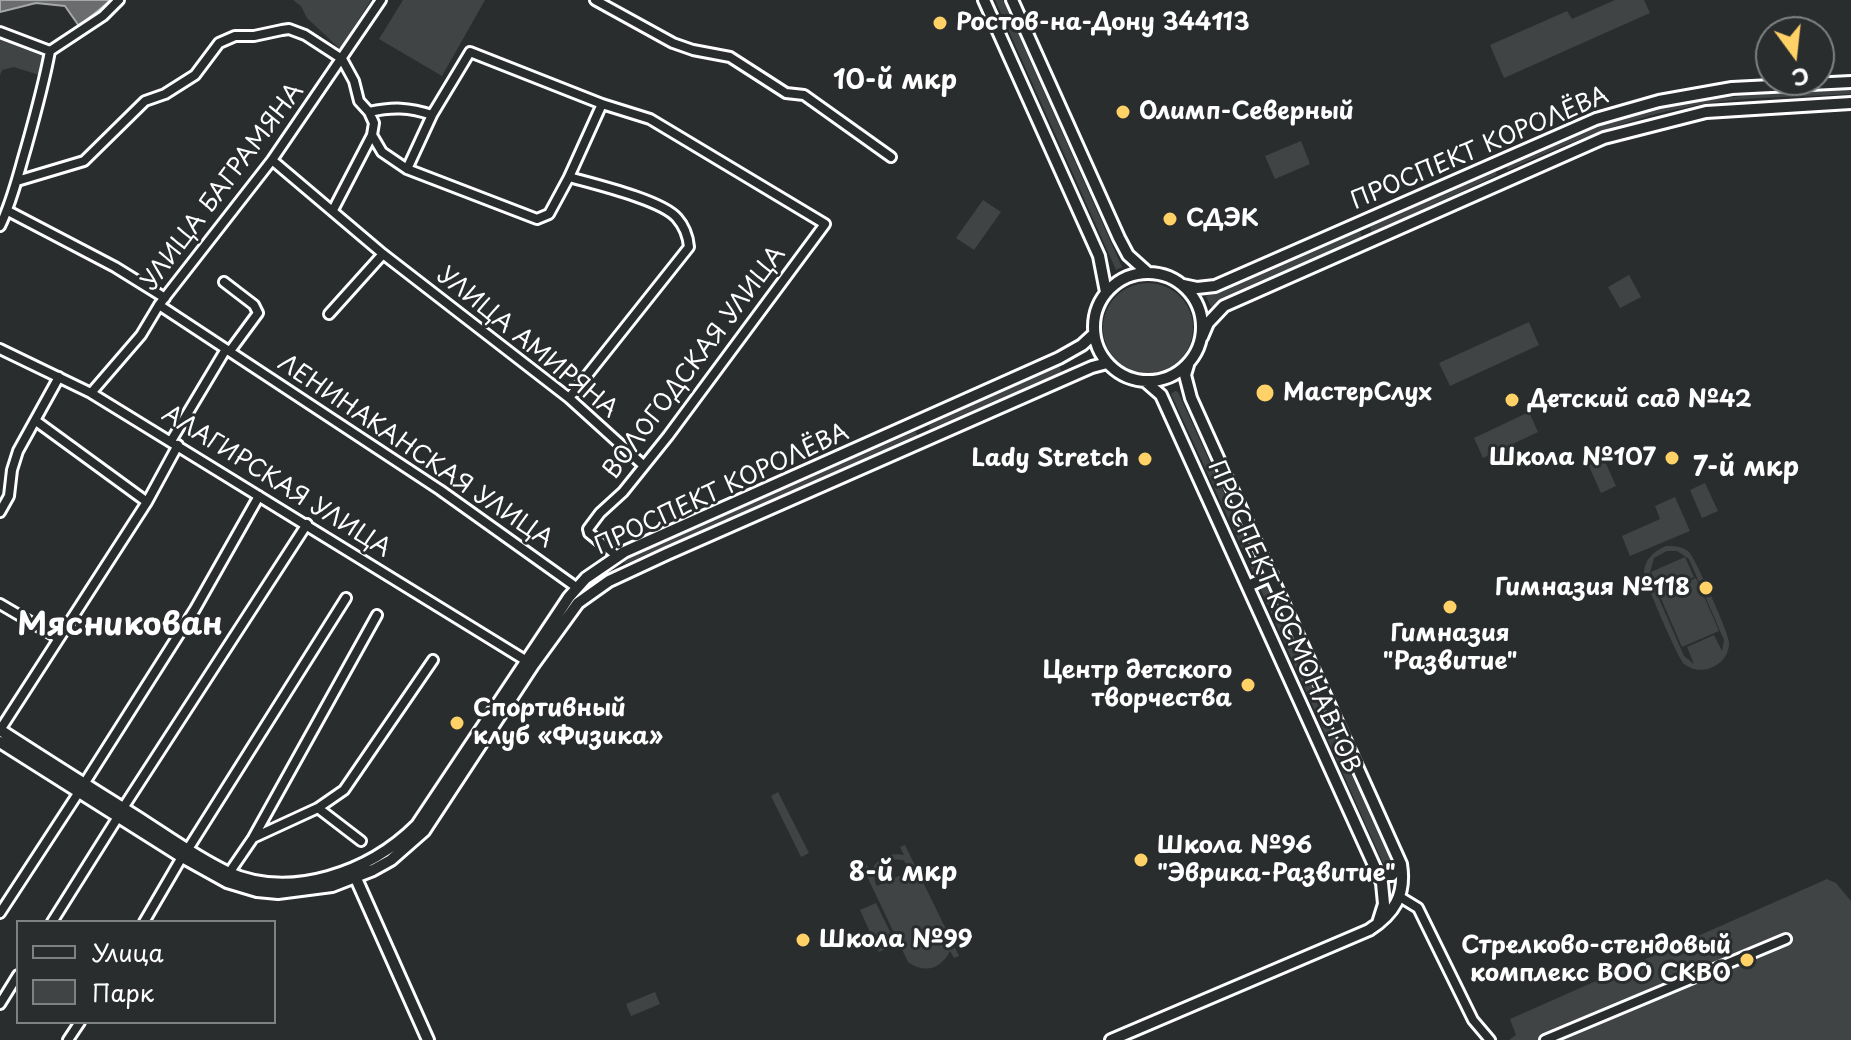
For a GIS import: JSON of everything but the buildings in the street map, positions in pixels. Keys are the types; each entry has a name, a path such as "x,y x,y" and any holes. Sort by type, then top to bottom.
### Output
{"main road":[{"path":"984,0 1099,256 1106,292"},
{"path":"1012,0 1128,255 1147,272 1174,279 1183,285 1197,304 1202,337 1188,365 1174,375 1146,382 1121,375 1107,363 1094,334 1097,306 1106,292 1124,278 1147,272"},
{"name":"ПРОСПЕКТ КОРОЛЁВА","path":"1183,285 1197,288 1215,286 1596,119 1649,103 1732,88 1851,82"},
{"name":"ПРОСПЕКТ КОРОЛЁВА","path":"1202,337 1208,323 1224,306 1604,138 1656,123 1735,109 1851,103"},
{"path":"1489,164 1500,167 1502,177 1498,183"},
{"path":"1366,218 1363,230 1366,235 1375,238"},
{"name":"ПРОСПЕКТ КОРОЛЁВА","path":"300,887 332,886 387,851 417,825 576,587 617,556 1059,358 1094,334"},
{"name":"ПРОСПЕКТ КОРОЛЁВА","path":"354,873 391,860 424,831 571,611 585,596 627,572 1107,363"},
{"name":"ПРОСПЕКТ КОСМОНАВТОВ","path":"1188,365 1185,375 1187,387 1401,864 1403,885 1400,897"},
{"name":"ПРОСПЕКТ КОСМОНАВТОВ","path":"1146,382 1161,395 1384,888 1384,904 1377,924"},
{"path":"912,424 922,429 922,444"},
{"path":"617,556 619,566 627,572"},
{"path":"1248,586 1272,575"},
{"path":"0,730 82,788 227,882 257,891 300,887"},
{"path":"1,746 82,788"},
{"path":"185,853 229,873 300,887"},
{"path":"1378,875 1392,875 1401,864"},
{"path":"354,873 428,1040"},
{"path":"1111,1040 1377,924 1390,915 1400,897"}],"street":[{"path":"0,226 17,181 50,51 103,16 119,0"},
{"name":"УЛИЦА БАГРАМЯНА","path":"91,393 141,335 162,302 272,160 381,0"},
{"path":"595,0 673,43 730,57 786,93 804,95 891,157"},
{"path":"17,181 84,161 145,101 165,94 195,75 219,43 289,29 305,35 342,59 354,81 359,101 374,123 372,135 333,210"},
{"path":"0,32 50,51"},
{"path":"372,135 382,152 407,169 537,219 549,214 602,104 470,52 432,115 407,169"},
{"name":"ВОЛОГОДСКАЯ УЛИЦА","path":"602,104 650,119 825,224 623,492 588,529 617,556"},
{"path":"369,112 391,107 412,108 432,115"},
{"name":"УЛИЦА АМИРЯНА","path":"272,160 383,254 569,398 643,465"},
{"path":"569,177 657,205 676,216 688,235 689,247 569,398"},
{"name":"ЛЕНИНАКАНСКАЯ УЛИЦА","path":"8,211 115,267 191,328 440,490 576,587"},
{"path":"329,314 383,254"},
{"path":"0,730 147,502 175,443 228,350 258,313 254,305 224,282"},
{"name":"АЛАГИРСКАЯ УЛИЦА","path":"0,349 91,393 525,660"},
{"path":"0,512 9,496 18,451 59,377"},
{"path":"36,421 147,502"},
{"path":"0,913 195,609 259,496"},
{"path":"53,920 307,524"},
{"path":"145,920 346,598"},
{"path":"0,604 58,638"},
{"path":"229,873 253,838 377,615"},
{"path":"253,838 318,808 344,790 433,660"},
{"path":"318,808 361,841"},
{"path":"1400,897 1418,908 1473,1020 1490,1040"},
{"path":"1545,1040 1786,939"},
{"path":"0,1004 16,978"}],"green space":[{"path":"293,0 371,0 340,49"},
{"path":"403,0 485,0 442,76 379,39"},
{"path":"995,0 1003,0 1122,267 1116,270"},
{"path":"1615,0 1644,0 1650,13 1504,78 1490,45 1567,11 1572,19"},
{"path":"0,35 45,52 39,75 14,67 2,70 0,75"},
{"path":"1851,89 1851,94 1835,95 1835,90"},
{"path":"1798,96 1731,100 1668,111 1598,132 1508,170 1506,166 1562,140 1628,116 1722,98"},
{"path":"1301,141 1310,164 1275,179 1265,156"},
{"path":"1495,171 1497,175 1372,233 1370,227"},
{"path":"983,200 1001,212 974,250 956,238"},
{"path":"1359,230 1362,237 1211,307 1206,296"},
{"path":"1629,275 1641,297 1620,308 1608,287"},
{"path":"1148,283 1165,287 1180,296 1189,311 1193,328 1189,345 1180,360 1165,369 1148,373 1131,369 1116,360 1107,345 1103,328 1107,311 1116,296 1131,287"},
{"path":"1529,322 1539,345 1450,386 1439,363"},
{"path":"1059,366 1062,372 930,429 929,425"},
{"path":"1175,391 1260,572 1258,575 1254,574 1171,394"},
{"path":"1529,412 1538,432 1483,458 1474,438"},
{"path":"915,431 918,436 625,564 624,560"},
{"path":"1603,457 1616,486 1601,493 1588,464"},
{"path":"1705,483 1718,511 1702,518 1690,490"},
{"path":"1675,497 1690,531 1630,556 1622,536 1660,519 1655,506"},
{"path":"1666,546 1689,552 1728,636 1725,657 1713,667 1698,670 1684,664 1650,590 1644,568 1654,553","holes":["1667,551 1677,551 1689,559 1724,640 1722,651 1714,635 1687,647 1694,664 1684,656 1649,576 1654,558"]},
{"path":"1685,557 1694,577 1660,592 1651,572"},
{"path":"1696,578 1719,631 1682,647 1659,594"},
{"path":"1262,586 1267,587 1393,866 1389,870 1386,870 1261,590"},
{"path":"778,792 809,853 801,857 771,796"},
{"path":"905,845 959,956 954,958 950,951 942,962 932,968 920,968 908,962 862,866 866,864 871,872 884,857 904,855 900,847","holes":["889,859 903,860 912,870 877,886 875,874 882,864"]},
{"name":"Стрелково-стендовый комплекс ВОО СКВО","path":"1827,879 1836,883 1851,901 1851,1040 1509,1040 1516,1035 1510,1019"},
{"path":"876,903 896,944 879,952 860,910"},
{"path":"655,992 660,1004 631,1016 626,1004"}],"shaded area":[{"path":"0,0 111,0 79,26 65,6 36,3 0,12"}],"place":[{"name":"Ростов-на-Дону 344113","path":"940,23"},
{"name":"Олимп-Северный","path":"1123,112"},
{"name":"СДЭК","path":"1170,219"},
{"name":"МастерСлух","path":"1265,393"},
{"name":"Детский сад №42","path":"1512,400"},
{"name":"Школа №107","path":"1672,458"},
{"name":"Lady Stretch","path":"1145,459"},
{"name":"Гимназия №118","path":"1706,588"},
{"name":"Гимназия \"Развитие\"","path":"1450,607"},
{"name":"Центр детского творчества","path":"1248,685"},
{"name":"Спортивный клуб «Физика»","path":"457,723"},
{"name":"Школа №96 \"Эврика-Развитие\"","path":"1141,860"},
{"name":"Школа №99","path":"803,940"},
{"name":"Стрелково-стендовый комплекс ВОО СКВО","path":"1747,960"}],"district":[{"name":"10-й мкр","path":"895,82"},
{"name":"7-й мкр","path":"1746,469"},
{"name":"Мясникован","path":"120,626"},
{"name":"8-й мкр","path":"903,874"}]}
